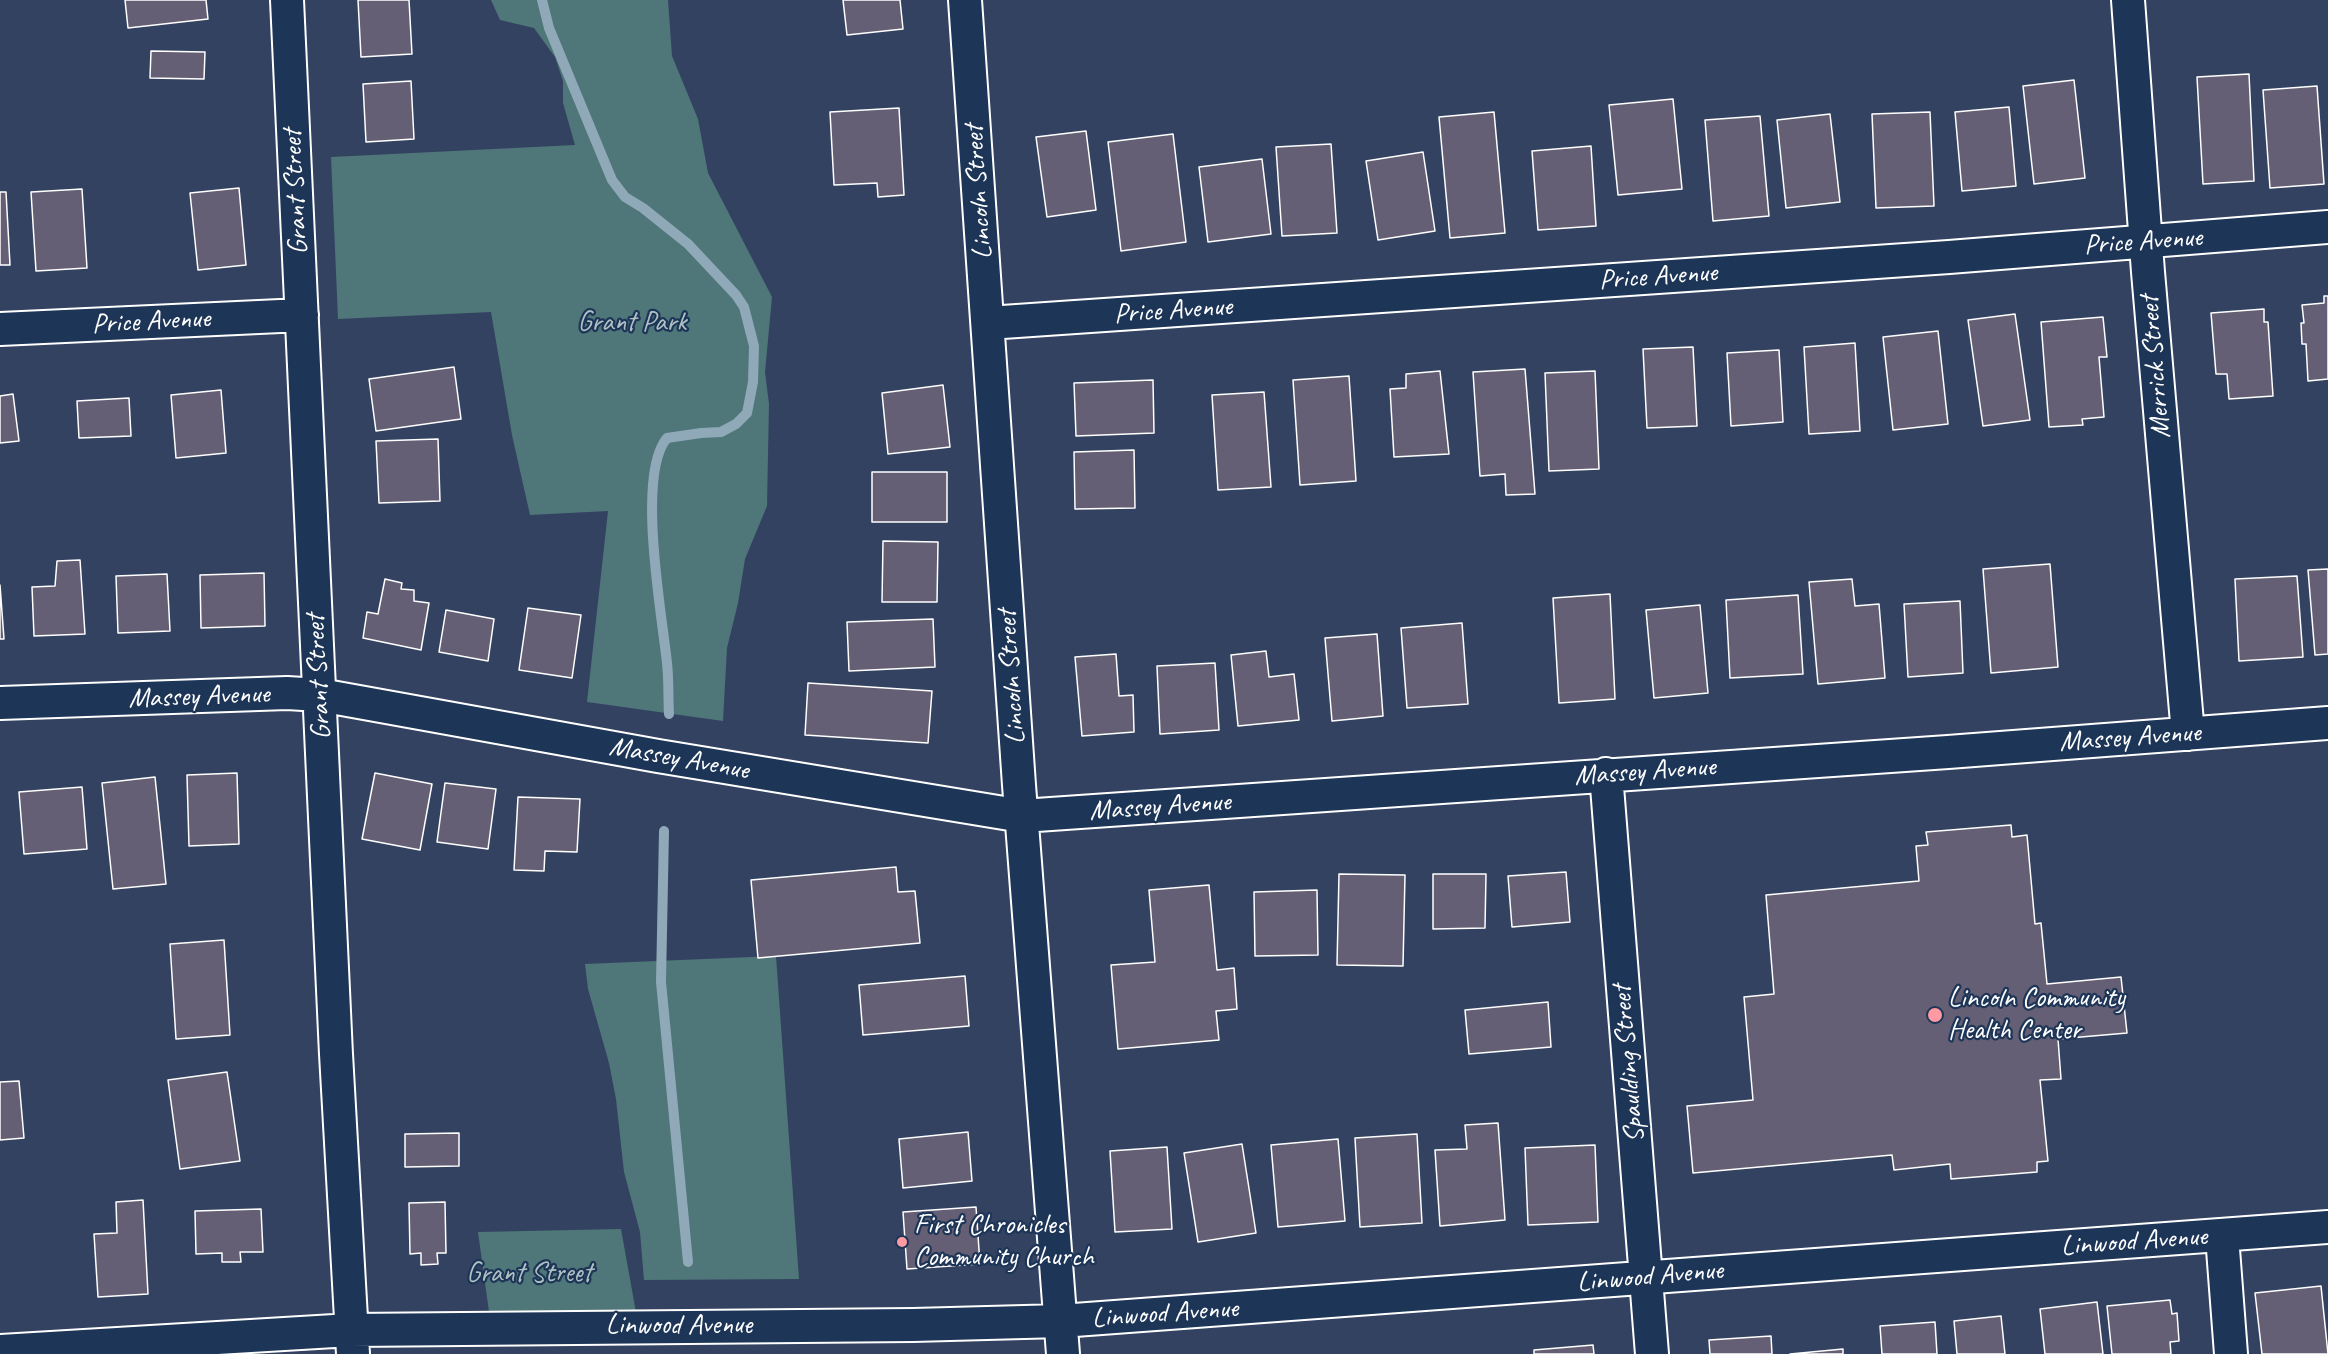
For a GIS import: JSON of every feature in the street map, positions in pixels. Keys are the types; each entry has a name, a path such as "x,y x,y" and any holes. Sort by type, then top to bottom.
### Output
{"street":[{"name":"Grant Street","path":"287,0 335,1042 352,1342"},
{"name":"Lincoln Street","path":"965,0 1022,816 1063,1354"},
{"name":"Merrick Street","path":"2128,0 2145,242 2188,734"},
{"name":"Price Avenue","path":"988,323 1284,304 2328,227"},
{"name":"Price Avenue","path":"0,329 302,315"},
{"name":"Massey Avenue","path":"0,704 287,693 320,695 658,756 1022,816 2328,723"},
{"name":"Spaulding Street","path":"1606,774 1652,1354"},
{"name":"Linwood Avenue","path":"0,1352 1061,1321 2328,1227"},
{"path":"2222,1236 2231,1354"}],"green space":[{"name":"Grant Park","path":"491,0 668,0 672,56 698,119 708,173 772,297 765,372 769,404 767,506 745,559 738,603 727,648 723,721 587,702 608,511 530,515 512,435 491,312 338,319 331,157 575,145 563,103 563,81 555,57 534,28 500,20"},
{"path":"776,956 799,1279 644,1280 640,1232 624,1172 616,1099 609,1063 588,989 585,964"},
{"name":"Grant Street","path":"621,1229 637,1318 490,1319 478,1232"}],"building":[{"path":"125,0 206,0 208,19 128,28"},
{"path":"358,0 409,0 412,54 361,57"},
{"path":"843,0 900,0 903,29 847,35"},
{"path":"151,51 205,52 204,79 150,78"},
{"path":"2249,74 2254,181 2203,184 2197,77"},
{"path":"2074,80 2085,178 2034,184 2023,86"},
{"path":"411,81 414,139 366,142 363,84"},
{"path":"2317,86 2324,184 2270,188 2263,90"},
{"path":"1673,99 1682,189 1618,195 1609,105"},
{"path":"2009,107 2016,186 1962,191 1955,112"},
{"path":"899,108 904,195 878,197 877,183 834,185 830,112"},
{"path":"1494,112 1505,233 1450,238 1439,117"},
{"path":"1930,112 1934,206 1876,208 1872,114"},
{"path":"1830,114 1840,202 1786,208 1777,120"},
{"path":"1760,116 1769,216 1713,221 1705,120"},
{"path":"1086,131 1096,210 1047,217 1036,137"},
{"path":"1173,134 1186,242 1121,251 1108,142"},
{"path":"1331,144 1337,233 1282,236 1276,147"},
{"path":"1591,146 1596,226 1538,230 1532,151"},
{"path":"1423,152 1435,231 1378,240 1366,161"},
{"path":"1262,159 1271,234 1208,242 1199,167"},
{"path":"239,188 246,265 198,270 190,193"},
{"path":"82,189 87,268 36,271 31,192"},
{"path":"0,192 6,192 10,265 0,265"},
{"path":"2324,296 2328,296 2328,379 2308,381 2306,344 2302,344 2301,323 2304,323 2302,305 2324,303"},
{"path":"2264,309 2264,322 2268,322 2273,396 2229,399 2227,374 2216,374 2211,313"},
{"path":"2015,314 2030,420 1983,426 1968,320"},
{"path":"2103,317 2107,357 2099,357 2104,417 2082,419 2083,425 2049,427 2041,322"},
{"path":"1938,331 1948,424 1893,430 1883,337"},
{"path":"1855,343 1860,431 1809,434 1804,347"},
{"path":"1693,347 1697,426 1647,428 1643,349"},
{"path":"1779,350 1783,422 1731,426 1727,353"},
{"path":"454,367 461,419 376,431 369,379"},
{"path":"1525,369 1535,494 1506,495 1505,474 1480,476 1473,372"},
{"path":"1440,371 1449,454 1394,457 1390,389 1406,388 1406,374"},
{"path":"1595,371 1599,469 1549,471 1545,373"},
{"path":"1349,376 1356,481 1300,485 1293,380"},
{"path":"1153,380 1154,433 1076,436 1074,383"},
{"path":"943,385 950,447 888,454 882,393"},
{"path":"221,390 226,453 176,458 171,395"},
{"path":"1264,392 1271,487 1218,490 1212,395"},
{"path":"13,394 19,441 0,443 0,396"},
{"path":"129,398 131,436 79,438 77,401"},
{"path":"438,439 440,501 379,503 376,441"},
{"path":"1134,450 1135,508 1075,509 1074,452"},
{"path":"872,472 947,472 947,522 872,522"},
{"path":"883,541 938,542 937,602 882,602"},
{"path":"80,560 85,634 34,636 32,587 55,586 57,561"},
{"path":"2050,564 2058,667 1991,673 1983,569"},
{"path":"2328,569 2328,654 2315,655 2308,570"},
{"path":"264,573 265,626 201,628 200,575"},
{"path":"167,574 170,631 118,633 116,576"},
{"path":"2297,576 2303,657 2239,661 2235,579"},
{"path":"385,579 402,583 401,589 414,590 414,601 429,603 421,650 363,638 367,612 378,614"},
{"path":"1852,579 1855,606 1879,604 1885,678 1818,684 1809,582"},
{"path":"0,585 4,639 0,639"},
{"path":"1610,594 1615,699 1559,703 1553,598"},
{"path":"1798,595 1803,674 1730,678 1726,600"},
{"path":"1960,601 1963,673 1908,677 1904,604"},
{"path":"1700,605 1708,693 1654,698 1646,610"},
{"path":"528,608 581,615 572,678 519,670"},
{"path":"446,610 494,619 488,661 439,652"},
{"path":"933,619 935,667 849,671 847,622"},
{"path":"1462,623 1468,704 1407,708 1401,628"},
{"path":"1377,634 1383,716 1332,721 1325,638"},
{"path":"1266,651 1269,677 1294,674 1299,720 1238,726 1231,655"},
{"path":"1116,654 1119,696 1133,695 1134,732 1082,736 1075,657"},
{"path":"1215,663 1219,730 1160,734 1157,666"},
{"path":"808,683 932,691 928,743 805,735"},
{"path":"237,773 239,844 189,846 187,775"},
{"path":"375,773 432,784 420,850 362,839"},
{"path":"155,777 166,884 113,889 102,783"},
{"path":"445,783 496,789 488,849 437,842"},
{"path":"82,787 87,849 24,854 19,792"},
{"path":"518,797 580,799 577,852 545,851 544,871 514,870"},
{"name":"Lincoln Community Health Center","path":"2011,825 2012,837 2027,835 2035,924 2041,923 2047,984 2121,977 2127,1033 2058,1039 2061,1079 2040,1080 2048,1161 2037,1162 2037,1172 1951,1179 1950,1164 1894,1170 1892,1155 1693,1173 1687,1106 1753,1100 1744,997 1774,994 1766,895 1919,881 1916,846 1928,845 1926,832"},
{"path":"896,867 898,892 915,891 920,943 758,958 751,880"},
{"path":"1566,872 1570,922 1512,927 1508,876"},
{"path":"1339,874 1405,875 1403,966 1337,965"},
{"path":"1433,874 1486,874 1485,928 1433,929"},
{"path":"1209,885 1217,970 1234,968 1237,1009 1216,1011 1219,1040 1118,1049 1111,965 1155,962 1149,890"},
{"path":"1317,890 1318,955 1255,956 1254,892"},
{"path":"224,940 230,1035 176,1039 170,944"},
{"path":"965,976 969,1026 863,1035 859,985"},
{"path":"1548,1002 1551,1047 1469,1054 1465,1010"},
{"path":"227,1072 240,1161 180,1169 168,1080"},
{"path":"19,1081 24,1138 0,1140 0,1082"},
{"path":"1498,1123 1505,1220 1440,1226 1435,1150 1467,1149 1465,1125"},
{"path":"968,1132 972,1181 903,1188 899,1139"},
{"path":"459,1133 459,1166 405,1167 405,1134"},
{"path":"1417,1134 1422,1223 1360,1227 1355,1138"},
{"path":"1338,1139 1345,1221 1278,1227 1271,1145"},
{"path":"1242,1144 1256,1233 1198,1242 1184,1153"},
{"path":"1595,1145 1598,1222 1528,1225 1525,1148"},
{"path":"1167,1147 1172,1229 1115,1232 1110,1151"},
{"path":"143,1200 148,1294 98,1297 94,1234 117,1233 116,1202"},
{"path":"445,1202 446,1253 437,1253 438,1264 421,1265 421,1253 410,1254 409,1203"},
{"path":"976,1207 980,1264 907,1269 903,1212"},
{"path":"261,1209 263,1252 240,1252 241,1262 222,1262 222,1253 196,1254 195,1211"},
{"path":"2321,1286 2328,1354 2262,1354 2255,1293"},
{"path":"2170,1300 2172,1314 2177,1313 2179,1341 2170,1342 2171,1354 2112,1354 2107,1306"},
{"path":"2097,1302 2103,1354 2045,1354 2040,1309"},
{"path":"2001,1316 2005,1354 1957,1354 1954,1321"},
{"path":"1935,1322 1937,1354 1882,1354 1880,1326"},
{"path":"1771,1336 1772,1354 1710,1354 1709,1340"},
{"path":"1593,1345 1594,1354 1534,1354 1534,1350"},
{"path":"1843,1349 1843,1354 1790,1354"}],"waterway":[{"path":"542,0 549,28 612,180 625,197 643,208 688,244 736,295 744,307 754,346 753,382 747,413 736,424 721,432 667,438 658,456 653,482 652,512 657,580 668,669 669,714"},
{"path":"664,831 661,982 688,1262"}],"place":[{"name":"Lincoln Community Health Center","path":"1935,1015"},
{"name":"First Chronicles Community Church","path":"902,1242"}]}
